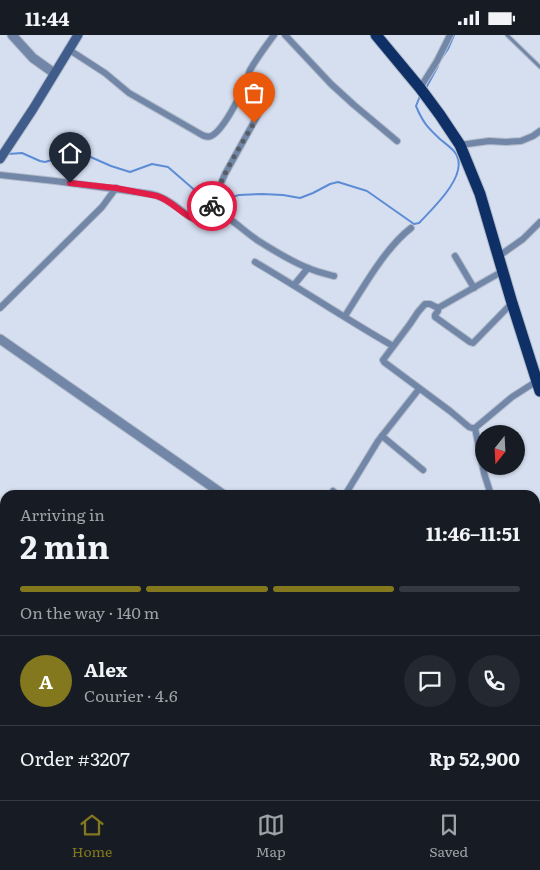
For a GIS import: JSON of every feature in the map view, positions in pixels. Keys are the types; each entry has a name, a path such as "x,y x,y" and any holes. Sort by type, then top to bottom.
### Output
{"highway":[{"path":"376,35 422,91 460,145 480,194 512,303 538,379"}],"main road":[{"path":"0,159 78,35"}],"street":[{"path":"12,35 33,58 54,73"},
{"path":"68,49 105,73 129,93 206,137 219,130 228,117 257,57 274,35"},
{"path":"285,35 354,105 397,141"},
{"path":"422,91 450,35"},
{"path":"0,175 116,188 151,194 162,197 194,219 211,208 225,174 260,111"},
{"path":"460,145 489,141 521,141 540,131"},
{"path":"0,308 102,207 116,188"},
{"path":"211,208 282,256 308,268 334,276"},
{"path":"499,256 523,239 540,222"},
{"path":"345,316 390,249 411,228"},
{"path":"455,256 474,288"},
{"path":"255,262 393,345"},
{"path":"294,285 308,268"},
{"path":"503,271 438,309 435,317 473,343 512,303"},
{"path":"438,309 430,304 422,306 383,359 384,362 472,429 538,379"},
{"path":"0,339 217,490"},
{"path":"347,490 382,436 419,389"},
{"path":"474,427 489,490"},
{"path":"382,436 423,470"}],"lane":[{"path":"507,35 540,67"}],"waterway":[{"path":"441,59 454,35"},
{"path":"426,88 438,66"},
{"path":"216,200 239,195 262,194 300,198 338,182 367,191 414,224 419,223 447,192 453,183 459,164 454,152 426,125 421,117 416,106 420,96"},
{"path":"8,154 22,153 45,162 55,159 66,152 77,151 130,172 152,164 168,167 206,200 211,200"}],"way so far":[{"path":"212,206 214,197 225,174 254,123"}],"route":[{"path":"70,183 116,188 162,197 194,219 207,213 211,210 212,206"}]}
